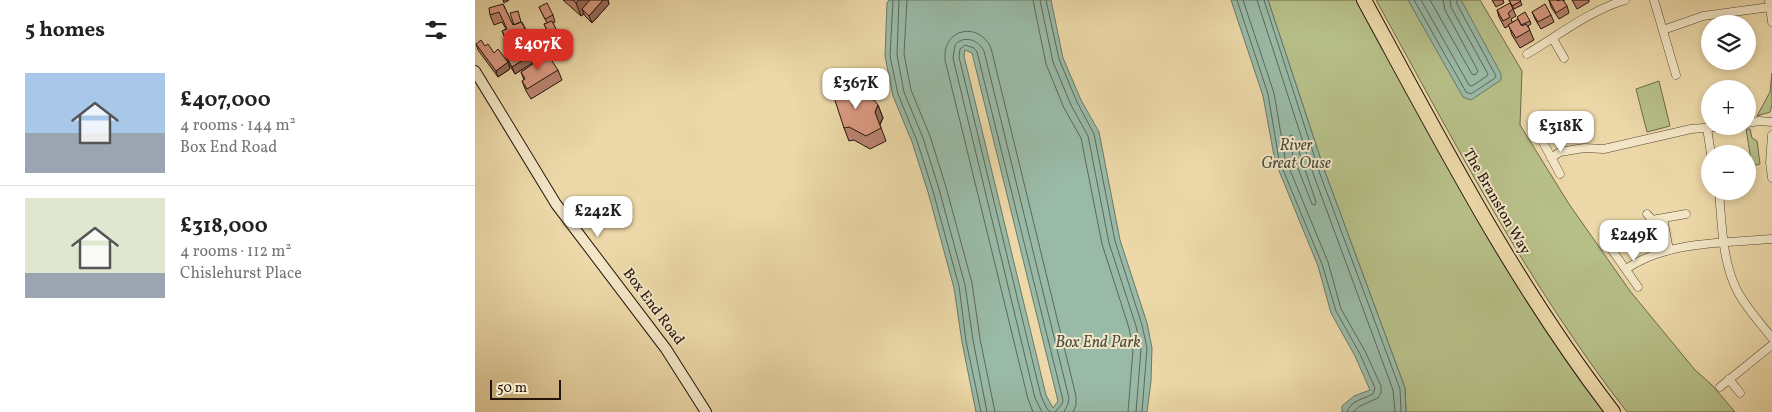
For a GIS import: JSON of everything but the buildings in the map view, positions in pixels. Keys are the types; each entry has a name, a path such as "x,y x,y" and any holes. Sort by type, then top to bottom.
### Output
{"highway":[{"name":"The Branston Way","path":"1364,0 1518,274 1579,368 1613,412"}],"street":[{"path":"1527,54 1553,39 1573,23 1625,0"},
{"path":"1654,0 1676,75"},
{"path":"1663,30 1703,16 1769,3 1772,22"},
{"path":"1553,39 1564,58"},
{"name":"Box End Road","path":"475,71 527,160 556,204 666,349 706,412"},
{"path":"1756,122 1772,122"},
{"path":"1551,158 1560,152 1584,148 1604,149 1678,132 1701,129"},
{"path":"1772,135 1770,163 1772,178"},
{"path":"1543,142 1560,174"},
{"path":"1720,200 1724,243 1730,274 1740,295 1772,338"},
{"path":"1647,214 1652,220 1686,214"},
{"path":"1663,218 1669,250"},
{"path":"1626,269 1639,260 1669,250 1772,239"},
{"path":"1612,250 1638,287"},
{"path":"1719,387 1772,345"},
{"path":"1729,379 1740,393"}],"green space":[{"path":"1268,0 1358,0 1608,412 1406,412 1405,388 1325,172"},
{"path":"1376,0 1480,0 1522,71 1520,125 1569,204 1630,291 1695,370 1712,385 1735,412 1627,412 1591,364 1525,263 1464,159"},
{"path":"1772,73 1772,105 1770,112 1757,116 1770,92"},
{"path":"1659,81 1670,126 1647,132 1636,89"},
{"path":"1747,135 1751,135 1752,138 1757,141 1760,164 1756,165 1756,145 1749,145"}],"water":[{"name":"Box End Park","path":"889,0 1051,0 1063,58 1081,100 1099,132 1120,240 1147,323 1152,348 1151,381 1147,412 976,412 962,342 954,288 928,192 912,142 893,96 885,56 887,3","holes":["965,50 972,53 1058,401 1053,408 1046,395 964,56"]},
{"name":"River Great Ouse","path":"1231,0 1268,0 1325,172 1405,388 1406,412 1342,412 1342,406 1354,396 1370,390 1355,356 1331,313 1318,266 1275,161 1263,96"},
{"path":"1408,0 1461,0 1501,74 1501,80 1471,100 1463,97"}]}
